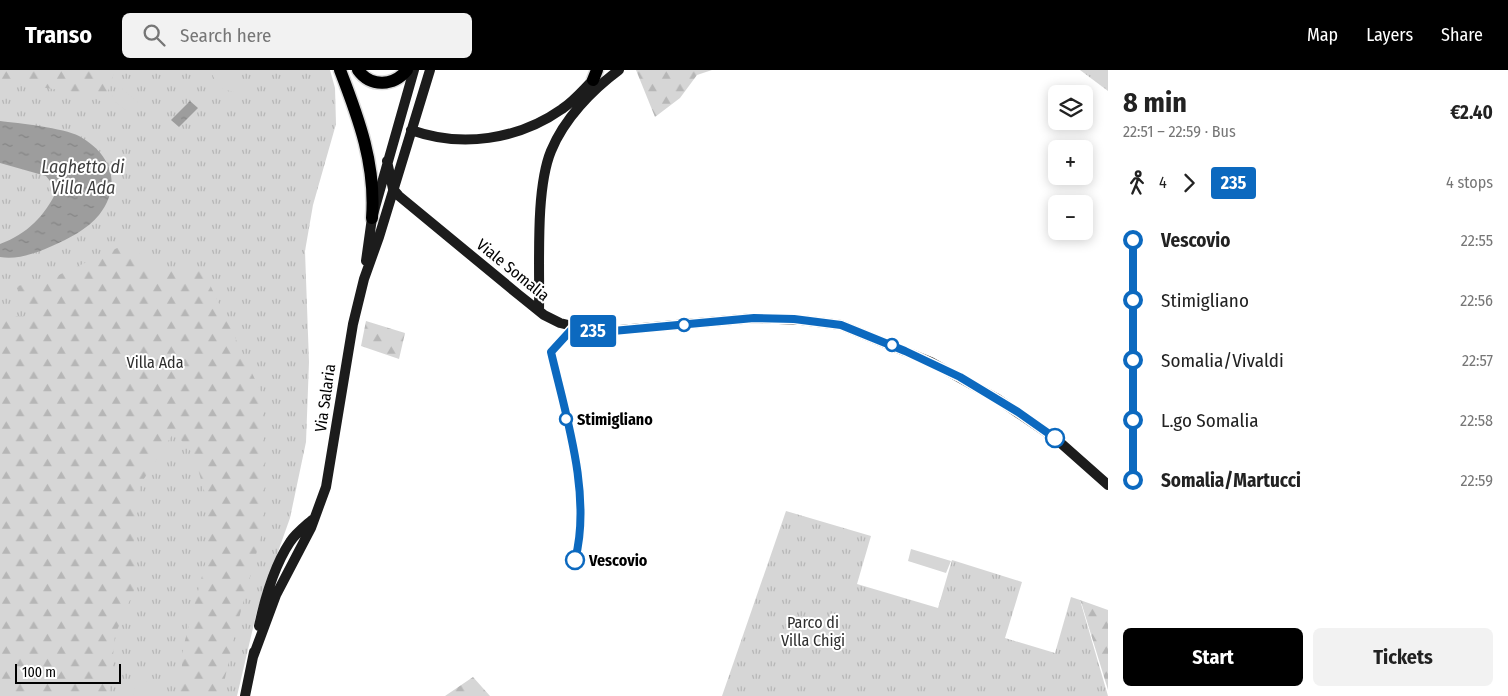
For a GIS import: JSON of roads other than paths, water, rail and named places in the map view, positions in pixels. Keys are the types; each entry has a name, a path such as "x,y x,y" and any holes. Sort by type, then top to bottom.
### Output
{"highway":[{"path":"340,70 367,149 373,188 372,218"},
{"path":"358,70 369,79 386,83 397,79 407,70"}],"main road":[{"name":"Via Salaria","path":"364,279 372,218 414,70"},
{"name":"Via Salaria","path":"245,696 265,600 283,554 292,539 312,520 328,480 348,346 364,279 430,70"},
{"path":"539,310 541,217 547,166 553,146 568,122 590,94 619,70"},
{"path":"411,130 450,140 476,140 512,132 558,112 574,100 595,75"},
{"path":"558,112 568,122"},
{"path":"387,160 393,189"},
{"name":"Viale Somalia","path":"393,189 402,199 539,310 565,325 594,332 754,318 794,319 841,325 905,351 963,379 1033,422 1070,449 1108,485"}],"water":[{"path":"190,101 198,108 179,127 171,120"},
{"name":"Laghetto di Villa Ada","path":"0,121 52,128 79,136 90,143 106,161 112,181 106,203 99,215 84,229 52,246 13,258 0,257 0,244 19,235 34,223 47,208 57,190 46,176 0,163"}],"place":[{"name":"Stimigliano","path":"566,419"},
{"name":"Vescovio","path":"575,560"}],"park label":[{"name":"Villa Ada","path":"155,362"},
{"name":"Parco di Villa Chigi","path":"813,631"}]}
